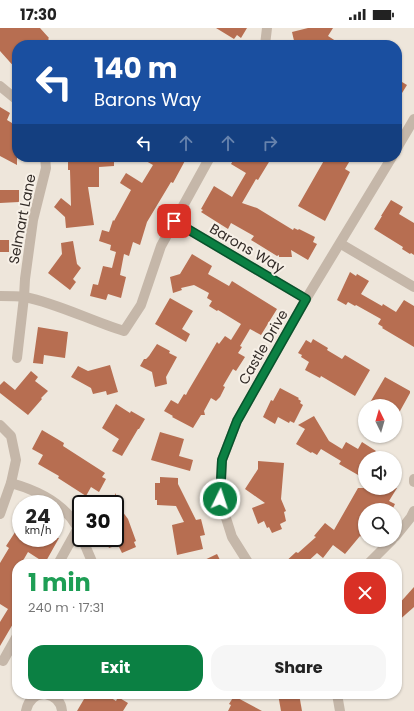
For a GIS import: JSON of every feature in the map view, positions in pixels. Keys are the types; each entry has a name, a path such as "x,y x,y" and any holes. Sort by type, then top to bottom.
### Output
{"street":[{"path":"266,40 267,28"},
{"path":"0,86 12,96"},
{"path":"402,140 414,120"},
{"name":"Selmart Lane","path":"17,358 33,220 46,168 45,162"},
{"path":"0,296 24,297 72,312 100,324 124,331 141,305 161,246 207,162"},
{"name":"Castle Drive","path":"246,559 232,537 220,499 222,460 237,421 306,299 341,244 389,162"},
{"name":"Barons Way","path":"174,221 306,299"},
{"path":"341,244 414,287"},
{"path":"0,424 11,436 16,460 11,483 0,514"},
{"path":"11,483 50,498 68,514 72,520"},
{"path":"402,529 412,517 414,511"},
{"path":"61,559 72,543"},
{"path":"86,547 91,559"},
{"path":"373,559 385,547"},
{"path":"3,661 12,645"},
{"path":"26,711 32,699"},
{"path":"58,699 62,711"},
{"path":"338,699 340,711"}],"building":[{"path":"0,28 40,28 49,38 49,40 12,40 12,64 0,51"},
{"path":"216,28 247,28 241,38 237,35 234,39"},
{"path":"308,28 333,28 328,36 334,40 294,40 292,32"},
{"path":"402,82 407,85 402,93"},
{"path":"0,107 10,113 7,120 12,123 12,162 17,162 17,165 0,156"},
{"path":"68,162 114,162 114,166 99,167 99,187 88,187 94,225 66,228 65,217 54,207 61,198 71,206 70,170 68,170"},
{"path":"148,162 184,162 173,183 171,182 147,222 140,245 133,242 129,256 124,254 120,275 126,277 121,298 108,294 106,300 90,296 93,284 98,285 103,266 112,268 116,252 110,250 111,245 99,241 102,230 109,232 113,220 114,221 131,190 120,183 126,173 142,183 153,165"},
{"path":"232,162 269,162 258,180 256,179 242,203 257,208 293,230 294,228 299,229 315,237 313,242 317,244 308,260 291,250 292,257 279,257 279,255 277,256 251,240 254,236 231,223 228,229 201,212 203,210 201,209 214,186 232,197 246,173 231,164"},
{"path":"323,162 349,162 345,169 350,172 325,221 298,206"},
{"path":"0,190 19,190 19,202 0,203"},
{"path":"391,200 403,207 399,214 414,223 414,255 402,249 403,247 374,229"},
{"path":"0,240 9,240 9,252 0,252"},
{"path":"73,241 77,264 81,268 73,279 76,282 70,290 48,273 62,254 61,243"},
{"path":"192,254 212,266 208,274 229,286 232,281 277,309 261,335 250,329 240,346 242,347 238,353 245,357 236,371 233,369 223,386 225,387 220,397 216,401 211,398 204,411 205,415 201,415 193,428 164,411 171,400 178,404 184,394 186,395 217,342 219,344 225,336 231,340 241,324 209,306 212,301 207,298 209,293 194,285 181,288 182,290 173,293 170,277 180,274"},
{"path":"350,272 369,281 361,294 382,306 383,304 396,312 404,300 414,306 414,347 382,328 383,327 378,324 381,319 356,305 355,306 348,302 346,305 337,300"},
{"path":"170,298 193,311 182,329 190,334 186,342 155,324"},
{"path":"38,327 68,332 65,358 44,355 43,364 33,363"},
{"path":"313,339 342,359 345,355 370,370 355,396 321,376 320,378 305,370 309,362 298,353 306,340 311,343"},
{"path":"157,344 170,351 169,353 177,357 166,377 167,384 155,387 152,372 140,366"},
{"path":"110,365 118,392 107,395 106,391 93,394 91,388 71,377 78,366 88,371"},
{"path":"31,371 38,377 35,381 48,391 28,415 0,393 0,385 4,381 15,390"},
{"path":"385,377 410,391 402,407 402,399 372,399"},
{"path":"280,388 299,398 298,399 301,401 300,403 303,405 294,423 290,421 289,423 278,417 275,424 263,417 271,400 273,401"},
{"path":"116,404 130,413 131,411 145,419 122,456 112,451 119,439 102,428"},
{"path":"314,416 329,441 342,449 346,442 358,449 361,443 364,443 376,451 358,451 358,475 339,464 341,461 321,449 317,455 296,444 305,429 298,425"},
{"path":"42,430 64,443 63,446 105,473 102,477 106,479 99,492 91,487 87,495 84,495 58,478 59,476 38,464 43,455 32,449"},
{"path":"160,432 184,439 179,456 193,460 190,471 151,460"},
{"path":"258,461 284,463 281,499 286,511 284,512 286,521 280,524 282,529 272,533 269,527 267,528 264,521 258,524 252,508 265,503 245,489 258,469"},
{"path":"160,477 178,478 178,484 196,520 201,519 205,535 200,536 203,549 177,555 172,525 184,522 176,506 157,505 157,500 155,500 155,483 160,483"},
{"path":"358,488 358,495 393,495 389,501 393,503 358,503 358,538 345,554 333,545 323,558 317,553 310,559 288,559 296,552 298,553 316,537 314,536 325,523 334,530"},
{"path":"124,514 128,519 136,541 134,542 136,547 122,553 119,547 124,547"},
{"path":"12,537 12,547 54,547 47,559 39,559 28,552 24,559 12,559 12,626 0,646 0,622 8,609 0,604 0,563 9,548 6,546"},
{"path":"217,554 220,559 206,559"},
{"path":"414,587 414,607 402,618 402,600"},
{"path":"84,699 113,699 116,701 117,699 121,699 128,703 123,711 77,711"},
{"path":"232,699 240,699 262,711 228,711 231,705 229,704"},
{"path":"279,699 300,699 302,711 281,711"}],"route":[{"path":"174,221 306,299 237,421 222,460 220,499"}]}
